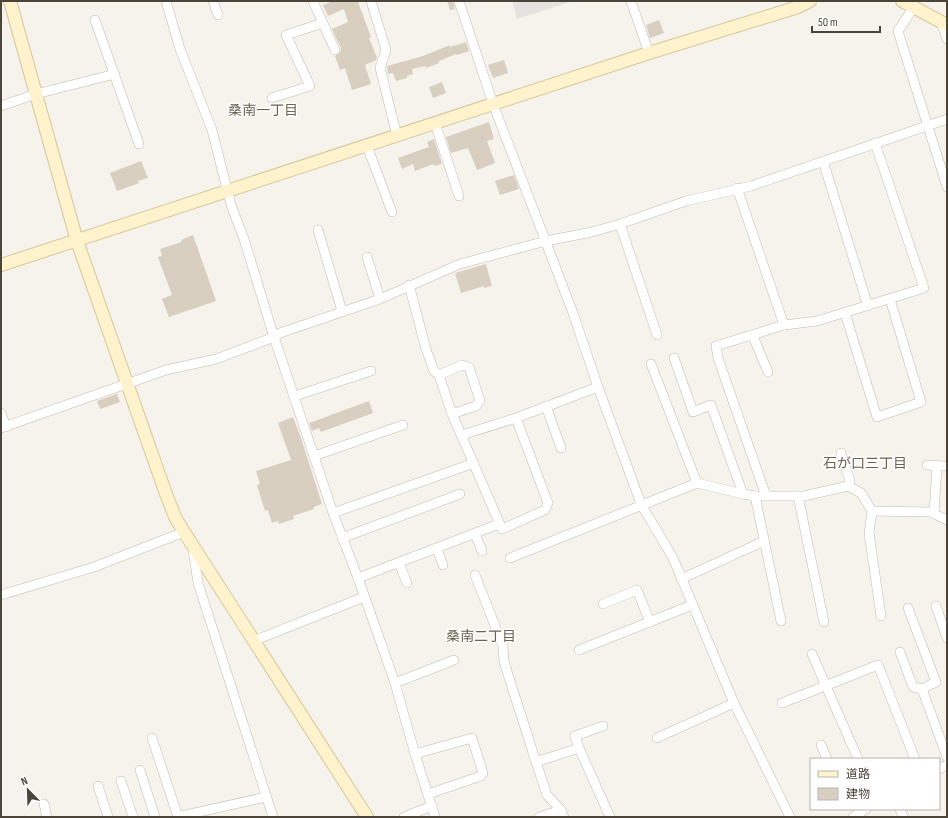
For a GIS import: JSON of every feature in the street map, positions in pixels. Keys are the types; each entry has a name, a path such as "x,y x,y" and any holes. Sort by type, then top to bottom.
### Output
{"street":[{"path":"10,1 77,241 175,518 367,817"},
{"path":"166,1 180,49 212,130 230,206 244,239 274,337 333,513 358,578 395,683 435,817"},
{"path":"213,1 218,15"},
{"path":"313,1 335,50"},
{"path":"371,1 386,50 380,68 397,136"},
{"path":"459,1 493,104 573,313 598,387 641,504 673,558 734,704 790,817"},
{"path":"631,1 649,53"},
{"path":"1,265 649,53 798,7 810,1"},
{"path":"902,1 944,23 947,39"},
{"path":"914,7 898,31 947,187"},
{"path":"96,20 139,144"},
{"path":"272,98 310,86 286,35 323,23"},
{"path":"1,106 36,94 115,74"},
{"path":"1,413 3,427 166,370 216,359 274,337 280,333 380,299 409,285 460,264 546,241 592,232 686,201 751,186 947,119"},
{"path":"435,123 459,196"},
{"path":"766,496 718,358 716,346 753,336 784,325 817,321 924,288 875,143"},
{"path":"367,146 392,212"},
{"path":"824,161 868,306"},
{"path":"737,188 784,325"},
{"path":"620,224 657,335"},
{"path":"318,230 342,311"},
{"path":"367,257 380,299"},
{"path":"409,285 426,349 434,371 439,375 452,414 502,529 544,510 548,503 516,418"},
{"path":"845,313 877,417 921,402 890,299"},
{"path":"753,336 768,372"},
{"path":"674,358 693,412 711,405 743,494"},
{"path":"651,364 697,482"},
{"path":"439,375 462,365 469,367 480,401 476,406 452,414"},
{"path":"294,396 371,371"},
{"path":"462,435 516,418 598,387"},
{"path":"546,406 561,448"},
{"path":"314,456 403,425"},
{"path":"841,453 850,481 848,486"},
{"path":"333,513 474,463"},
{"path":"927,465 941,466 934,514"},
{"path":"510,558 641,504 671,494 697,482 755,496 804,496 848,486 861,493 872,511 869,533 881,616"},
{"path":"342,538 460,494"},
{"path":"755,496 782,621"},
{"path":"798,496 824,622"},
{"path":"872,511 930,512 947,520"},
{"path":"358,578 499,524"},
{"path":"1,594 94,567 184,532"},
{"path":"475,534 482,551"},
{"path":"681,579 764,541"},
{"path":"193,547 198,583 273,817"},
{"path":"436,549 443,565"},
{"path":"399,563 407,583"},
{"path":"475,575 503,646 504,662 547,795 562,814"},
{"path":"603,604 637,590 650,622"},
{"path":"253,641 364,597"},
{"path":"579,650 692,605"},
{"path":"936,606 947,638"},
{"path":"900,652 913,687 922,689 936,682 908,608"},
{"path":"812,654 858,758"},
{"path":"395,683 454,660"},
{"path":"782,703 826,687 878,665 915,758"},
{"path":"922,689 947,757"},
{"path":"657,738 734,704"},
{"path":"603,726 575,736 610,817"},
{"path":"152,738 177,817 195,815 266,797"},
{"path":"415,754 472,738 483,773 481,776 428,794"},
{"path":"821,745 827,758"},
{"path":"536,762 579,748"},
{"path":"140,770 155,817"},
{"path":"121,781 133,817"},
{"path":"98,786 108,817"},
{"path":"44,804 47,817"},
{"path":"404,817 432,806"},
{"path":"854,816 864,810"},
{"path":"540,817 562,814"}],"shaded area":[{"path":"512,1 573,1 517,19"}],"building":[{"path":"333,1 361,1 358,2 377,58 376,60 365,65 371,84 352,90 345,68 340,70 335,56 340,53 341,48 332,29 348,22 344,9 328,16 323,5"},
{"path":"447,1 453,1 455,9 450,10"},
{"path":"659,20 664,33 650,38 646,25"},
{"path":"466,42 469,51 456,54 426,68 425,66 412,69 413,74 407,76 407,78 396,81 393,73 388,74 387,66 423,56 450,45 450,47"},
{"path":"504,60 508,73 493,78 488,65"},
{"path":"442,82 446,93 433,98 429,87"},
{"path":"489,122 494,139 487,141 495,163 477,170 468,148 451,153 446,137"},
{"path":"434,139 442,164 434,166 433,164 415,171 413,164 402,169 398,158 429,147 427,142"},
{"path":"141,161 148,178 117,191 110,173"},
{"path":"514,175 519,189 500,195 495,181"},
{"path":"193,235 216,301 169,317 162,299 172,295 158,257 162,256 160,249 182,242 181,240"},
{"path":"486,264 492,286 484,288 484,286 461,293 455,273"},
{"path":"117,394 120,402 100,409 97,401"},
{"path":"369,401 373,413 321,432 319,428 312,431 309,423"},
{"path":"293,417 322,504 314,507 314,509 293,516 294,519 279,524 278,521 272,523 268,510 265,511 257,485 260,484 256,471 291,460 278,423"}],"district":[{"name":"桑南一丁目","path":"263,110"},
{"name":"石が口三丁目","path":"865,463"},
{"name":"桑南二丁目","path":"481,636"}]}
